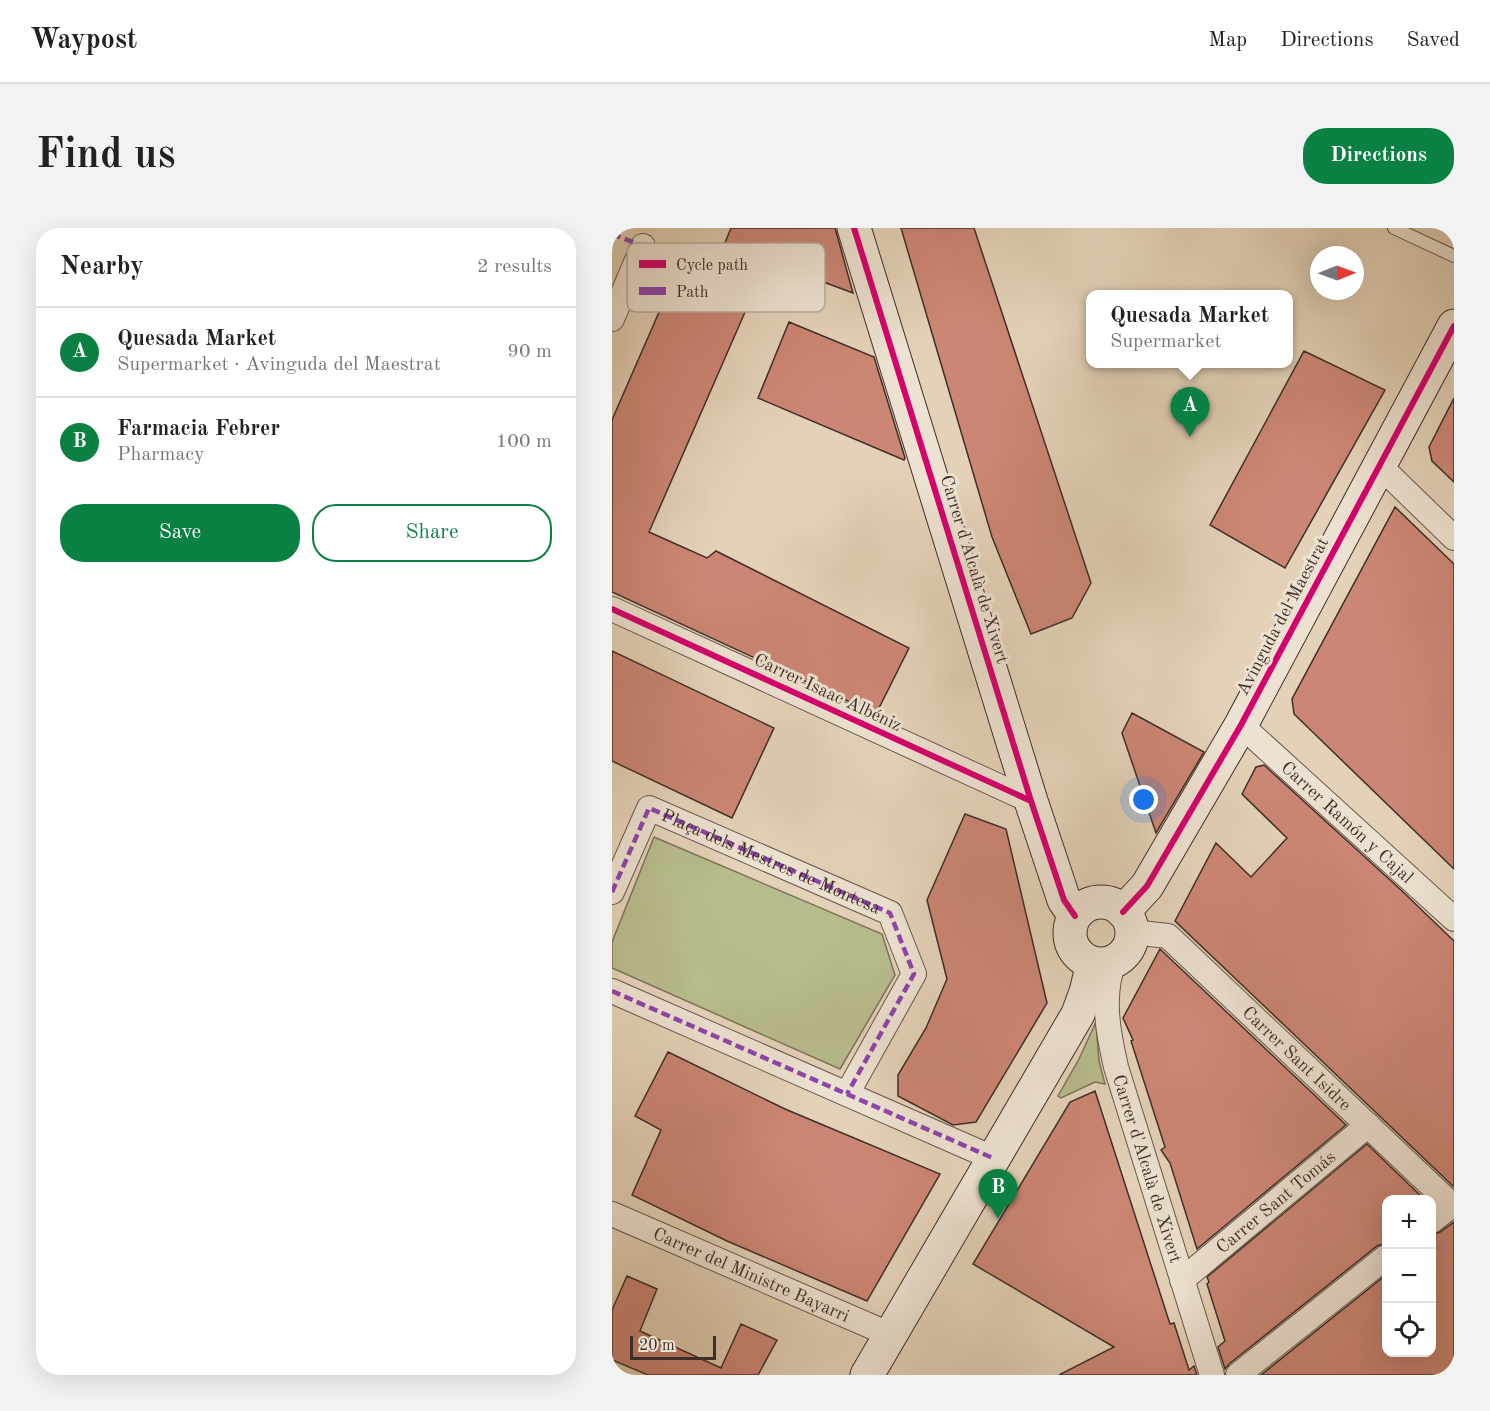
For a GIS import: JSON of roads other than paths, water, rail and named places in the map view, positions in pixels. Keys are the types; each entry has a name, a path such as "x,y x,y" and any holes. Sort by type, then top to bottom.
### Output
{"street":[{"name":"Carrer d'Alcalà de Xivert","path":"854,228 1031,801 1065,900 1075,916"},
{"path":"612,319 627,284"},
{"name":"Avinguda del Maestrat","path":"1128,922 1241,725 1454,326"},
{"path":"1380,466 1454,538"},
{"name":"Carrer Isaac Albéniz","path":"612,609 1031,801"},
{"name":"Carrer Ramón y Cajal","path":"1241,725 1454,919"},
{"name":"Plaça dels Mestres de Montesa","path":"612,892 649,808 890,913 914,974 847,1094"},
{"path":"867,1375 995,1159 1078,1014 1086,992 1104,962 1127,949 1131,941 1128,922 1108,903 1099,902 1090,904 1075,916 1070,934 1072,944 1084,960 1104,962"},
{"name":"Carrer Sant Isidre","path":"1128,922 1168,936 1453,1206"},
{"name":"Carrer d'Alcalà de Xivert","path":"1104,962 1108,985 1108,1032 1112,1050 1212,1375"},
{"path":"612,991 995,1159"},
{"name":"Carrer Sant Tomás","path":"1182,1280 1368,1125"},
{"path":"1436,1218 1453,1206"},
{"name":"Carrer del Ministre Bayarri","path":"612,1214 891,1335"},
{"path":"1238,1375 1382,1260"}],"lane":[{"path":"1394,228 1454,256"}],"place":[{"name":"Quesada Market","path":"1190,437"},
{"name":"Farmacia Febrer","path":"998,1219"}]}
